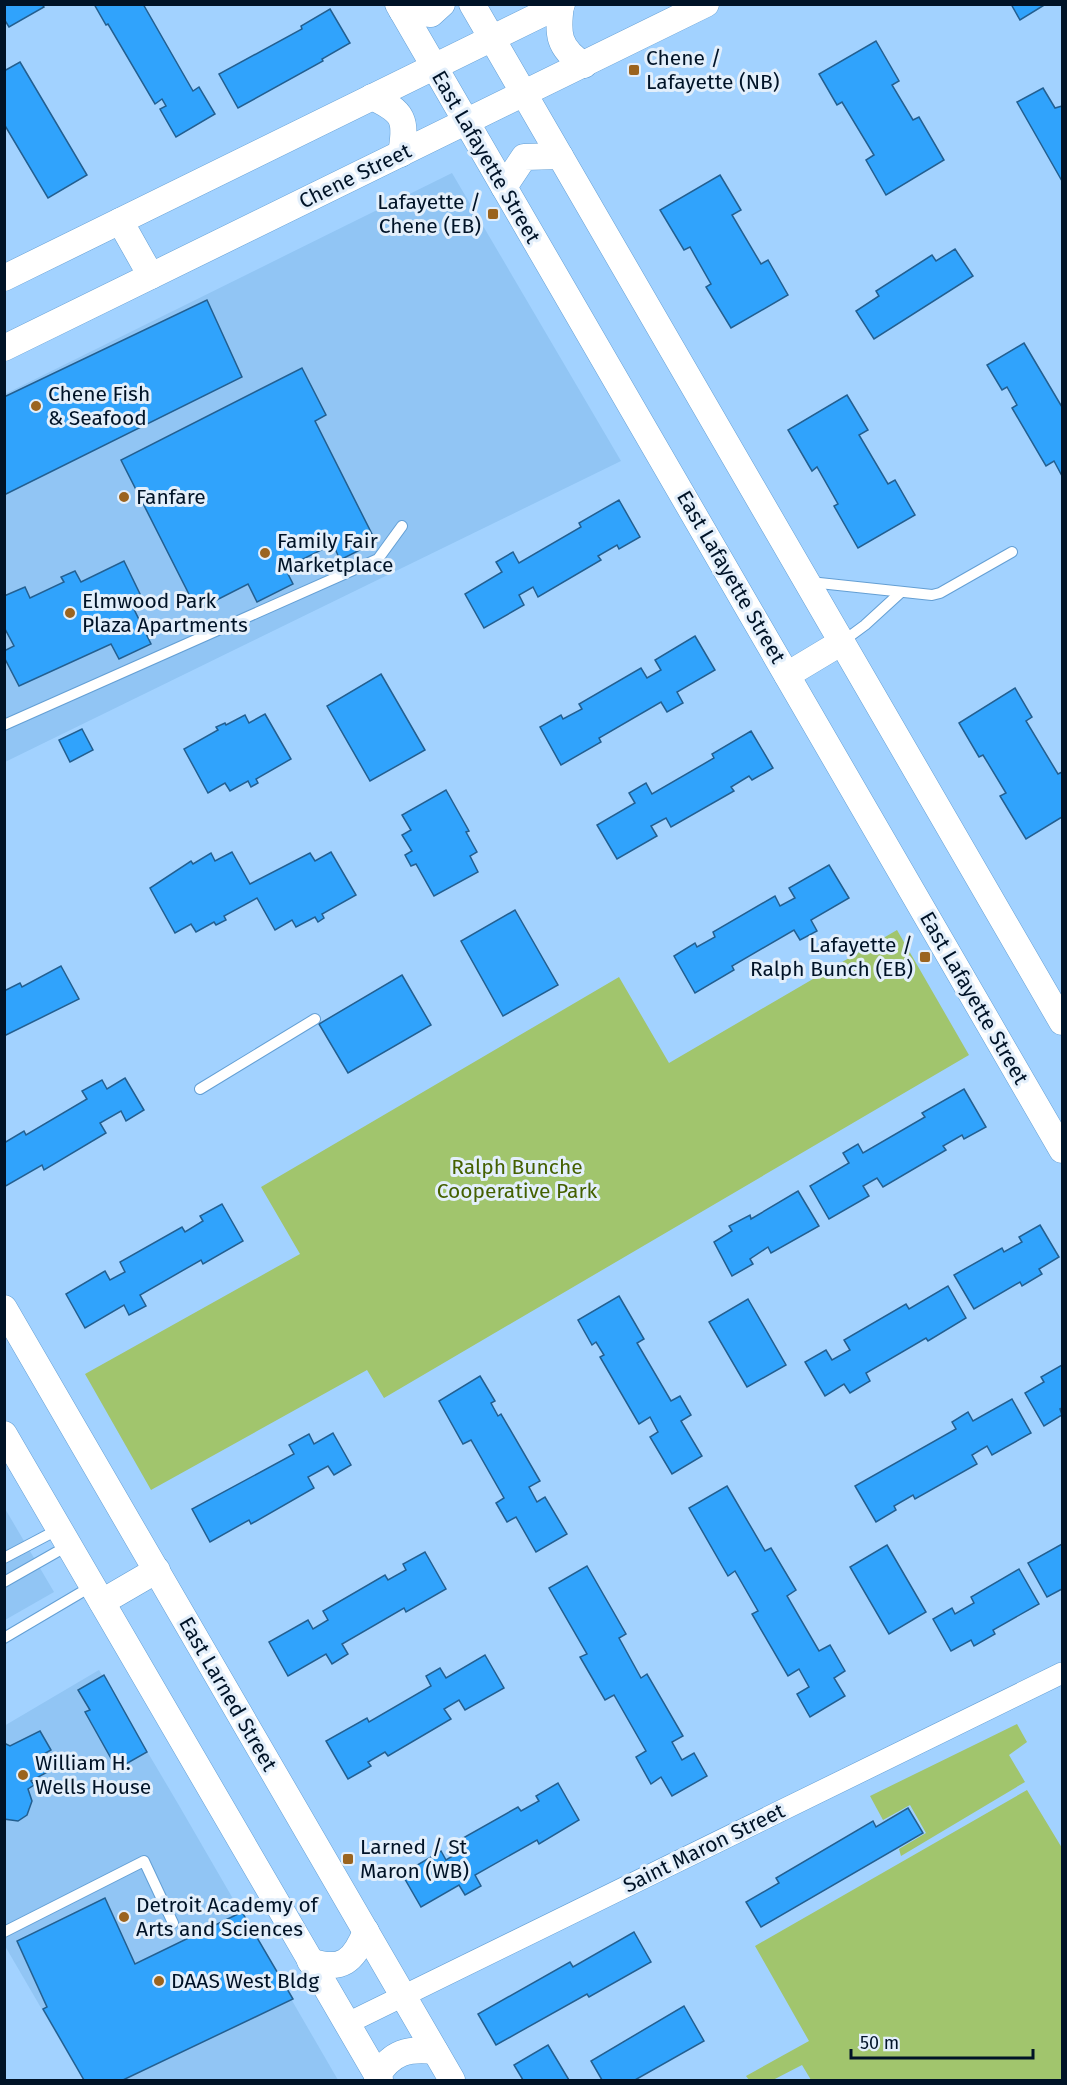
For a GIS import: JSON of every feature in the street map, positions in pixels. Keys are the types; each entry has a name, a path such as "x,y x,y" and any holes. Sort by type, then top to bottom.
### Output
{"street":[{"path":"400,8 432,14 442,4"},
{"path":"472,4 1062,1022"},
{"name":"Chene Street","path":"4,348 706,4"},
{"path":"4,278 562,5"},
{"path":"562,5 559,24 561,42 569,55 584,65"},
{"name":"East Lafayette Street","path":"400,8 1062,1150"},
{"path":"372,97 394,108 403,122 401,154"},
{"path":"504,187 524,157 560,156"},
{"path":"120,221 150,276"},
{"path":"787,675 842,642"},
{"name":"East Larned Street","path":"4,1308 452,2080"},
{"path":"4,1434 378,2078"},
{"path":"97,1594 157,1570"},
{"name":"Saint Maron Street","path":"346,2024 1062,1673"},
{"path":"310,1961 327,1967 344,1964 359,1949 366,1931"},
{"path":"378,2078 386,2061 401,2052 417,2049 435,2051"}],"lane":[{"path":"4,725 378,559 402,526"},
{"path":"807,582 900,593 940,593 1012,552"},
{"path":"842,642 865,625 900,593"},
{"path":"200,1089 315,1019"},
{"path":"4,1558 64,1537"},
{"path":"4,1582 64,1537"},
{"path":"4,1638 97,1594"},
{"path":"4,1932 144,1861 173,1923"}],"shaded area":[{"path":"452,173 621,461 5,762 5,394"},
{"path":"4,1507 54,1592 5,1620 4,1620"},
{"name":"Detroit Academy of Arts and Sciences","path":"99,1670 338,2080 83,2080 5,1946 4,1726"}],"green space":[{"name":"Ralph Bunche Cooperative Park","path":"897,930 969,1055 384,1398 367,1370 151,1490 85,1374 300,1254 261,1187 619,977 669,1063"},
{"path":"1017,1724 1027,1742 1009,1755 1025,1782 901,1856 899,1849 926,1833 910,1805 883,1820 870,1796"},
{"path":"1027,1790 1062,1848 1062,2080 811,2080 802,2065 773,2080 749,2080 746,2076 809,2041 755,1946"}],"building":[{"path":"4,4 42,4 44,7 9,27 4,19"},
{"path":"94,4 143,4 193,91 199,87 215,114 176,137 160,109 166,106 162,99 155,104"},
{"path":"1011,4 1046,4 1020,20"},
{"path":"330,9 350,43 322,59 323,61 238,108 219,74 302,29 301,26"},
{"path":"876,41 899,81 892,85 913,120 919,117 944,160 886,195 866,160 874,155 842,102 837,105 819,74"},
{"path":"20,62 87,175 48,198 4,124 4,71"},
{"path":"1043,88 1055,108 1062,106 1062,181 1017,102"},
{"path":"720,175 741,210 732,215 761,264 768,260 788,295 731,328 706,287 711,284 690,247 684,250 660,210"},
{"path":"955,249 973,276 874,339 856,311 879,296 876,291 932,255 936,261"},
{"path":"207,300 242,377 4,495 4,397"},
{"path":"1024,343 1062,407 1062,476 1054,461 1046,466 1012,408 1017,405 1007,387 1002,390 987,365"},
{"path":"302,368 326,415 315,421 376,542 340,560 333,544 285,568 293,584 257,602 248,584 197,610 121,460"},
{"path":"847,395 868,430 859,435 888,484 895,480 915,515 858,548 834,506 838,504 817,467 812,471 788,430"},
{"path":"619,500 640,537 619,549 617,545 598,556 601,560 538,597 533,587 519,595 524,605 484,628 465,594 502,572 496,562 513,552 519,563 581,527 579,523"},
{"name":"Elmwood Park Plaza Apartments","path":"124,561 140,594 129,599 151,644 119,659 111,644 19,686 4,657 4,651 14,646 4,627 4,596 25,587 30,598 64,582 61,577 75,571 81,582"},
{"path":"695,636 715,670 677,692 683,703 667,712 661,702 599,738 601,742 561,765 540,727 561,715 563,719 582,709 579,704 641,668 647,678 661,670 655,660"},
{"path":"381,674 425,750 370,781 327,706"},
{"path":"1015,688 1032,717 1026,721 1058,774 1062,772 1062,817 1026,839 1000,796 1006,793 983,755 979,757 959,723"},
{"path":"265,714 291,759 256,779 258,783 251,787 248,781 230,791 225,783 208,793 184,749 218,730 216,727 225,723 226,725 245,715 249,723"},
{"path":"82,729 93,750 70,762 59,740"},
{"path":"751,731 773,768 752,780 749,776 731,787 734,791 671,827 666,818 651,826 657,836 617,859 597,825 635,803 629,793 646,783 652,794 714,758 712,754"},
{"path":"446,790 469,831 466,832 477,852 470,856 478,872 434,896 416,864 411,866 405,855 412,851 402,835 411,830 402,815"},
{"path":"232,852 250,884 310,853 315,861 331,852 356,895 322,914 324,918 318,922 315,917 296,927 292,920 275,930 257,898 224,916 226,920 216,925 214,922 196,932 191,924 175,933 150,888 191,861 193,864 211,853 215,861"},
{"path":"829,865 849,898 811,920 817,931 800,940 794,930 732,966 734,970 695,993 674,956 695,943 697,947 715,937 713,932 775,896 780,906 795,898 789,888"},
{"path":"515,910 558,985 503,1016 461,941"},
{"path":"61,966 79,999 4,1036 4,991 20,983 22,987"},
{"path":"402,975 431,1025 348,1073 319,1024"},
{"path":"125,1078 144,1110 126,1121 121,1111 100,1123 106,1133 44,1170 42,1165 4,1187 4,1143 24,1131 26,1135 87,1099 82,1091 102,1080 107,1089"},
{"path":"964,1089 986,1127 964,1139 962,1135 943,1146 946,1150 883,1187 877,1178 863,1186 869,1196 829,1219 810,1186 849,1163 843,1153 858,1144 863,1153 925,1117 922,1113"},
{"path":"798,1191 819,1226 771,1253 768,1247 750,1259 753,1264 732,1276 714,1242 732,1231 729,1226 750,1215 751,1219"},
{"path":"222,1204 243,1241 203,1264 201,1260 140,1295 146,1306 129,1315 124,1305 85,1328 66,1294 105,1271 110,1280 125,1272 120,1262 182,1227 185,1232 203,1221 200,1216"},
{"path":"1040,1225 1059,1257 1039,1269 1042,1274 1022,1286 1020,1282 974,1309 954,1275 1002,1248 1004,1252 1022,1242 1019,1237"},
{"path":"948,1286 966,1318 928,1341 926,1338 866,1373 870,1381 850,1393 844,1384 825,1396 805,1362 826,1350 832,1360 850,1350 844,1340 906,1304 909,1309"},
{"path":"619,1296 644,1339 637,1343 671,1401 680,1396 691,1415 681,1421 702,1456 672,1474 650,1437 658,1432 650,1417 639,1424 600,1357 604,1355 596,1342 592,1345 578,1320"},
{"path":"748,1299 786,1365 747,1387 709,1322"},
{"path":"1062,1365 1062,1408 1060,1409 1062,1415 1044,1426 1025,1393 1044,1382 1041,1377"},
{"path":"480,1376 495,1401 491,1403 498,1416 501,1414 540,1481 529,1487 537,1502 545,1497 567,1534 536,1552 516,1517 507,1522 496,1503 504,1498 471,1440 463,1444 439,1401"},
{"path":"1012,1399 1031,1433 992,1455 987,1446 972,1455 977,1464 915,1499 913,1495 894,1506 896,1510 876,1522 855,1486 956,1429 952,1422 968,1412 973,1421"},
{"path":"333,1433 351,1465 334,1475 328,1466 308,1477 314,1488 251,1524 249,1520 210,1542 192,1509 294,1454 289,1445 309,1434 314,1444"},
{"path":"727,1486 765,1551 771,1548 796,1590 787,1596 819,1651 830,1645 845,1671 834,1678 845,1696 810,1717 797,1694 809,1687 799,1669 788,1676 752,1614 758,1611 735,1571 728,1576 689,1508"},
{"path":"1062,1544 1062,1589 1047,1597 1028,1563"},
{"path":"887,1545 926,1612 889,1634 850,1567"},
{"path":"425,1552 446,1589 406,1612 404,1608 342,1644 348,1654 332,1664 326,1654 288,1676 269,1642 308,1620 313,1629 328,1620 323,1611 385,1575 388,1580 406,1570 403,1564"},
{"path":"587,1566 626,1634 619,1638 641,1678 647,1674 683,1736 672,1742 682,1760 694,1753 707,1776 672,1796 661,1777 651,1784 636,1757 646,1751 614,1695 605,1700 580,1657 587,1654 549,1588"},
{"path":"1019,1569 1039,1604 993,1630 995,1634 974,1646 971,1640 951,1651 933,1619 952,1608 955,1614 974,1603 971,1597"},
{"path":"485,1655 504,1688 465,1710 459,1700 444,1709 451,1719 388,1756 385,1752 368,1762 371,1766 348,1779 326,1741 367,1718 369,1722 431,1686 426,1676 440,1668 446,1678"},
{"path":"104,1675 147,1752 117,1769 85,1712 90,1710 78,1690"},
{"name":"William H. Wells House","path":"40,1731 51,1750 42,1755 51,1770 31,1781 34,1785 28,1789 32,1801 27,1815 18,1821 4,1819 4,1743 10,1746"},
{"path":"558,1783 579,1820 539,1844 537,1840 475,1875 481,1886 465,1895 459,1885 421,1907 402,1874 441,1851 446,1860 461,1851 456,1842 518,1807 521,1811 539,1801 536,1796"},
{"path":"908,1808 923,1833 761,1927 746,1902 779,1883 776,1878 873,1821 876,1827"},
{"name":"DAAS West Bldg","path":"105,1898 135,1964 242,1912 293,1999 123,2080 84,2080 43,2009 47,2007 17,1941"},
{"path":"634,1932 651,1962 589,1997 587,1994 496,2045 478,2014 570,1962 573,1967"},
{"path":"684,2006 704,2041 635,2080 602,2080 591,2061"},
{"path":"548,2045 569,2080 523,2080 514,2065"}],"place":[{"name":"Chene / Lafayette (NB)","path":"634,70"},
{"name":"Lafayette / Chene (EB)","path":"493,214"},
{"name":"Chene Fish & Seafood","path":"36,406"},
{"name":"Fanfare","path":"124,497"},
{"name":"Family Fair Marketplace","path":"265,553"},
{"name":"Elmwood Park Plaza Apartments","path":"70,613"},
{"name":"Lafayette / Ralph Bunch (EB)","path":"925,957"},
{"name":"William H. Wells House","path":"23,1775"},
{"name":"Larned / St Maron (WB)","path":"348,1859"},
{"name":"Detroit Academy of Arts and Sciences","path":"124,1917"},
{"name":"DAAS West Bldg","path":"159,1981"}]}
